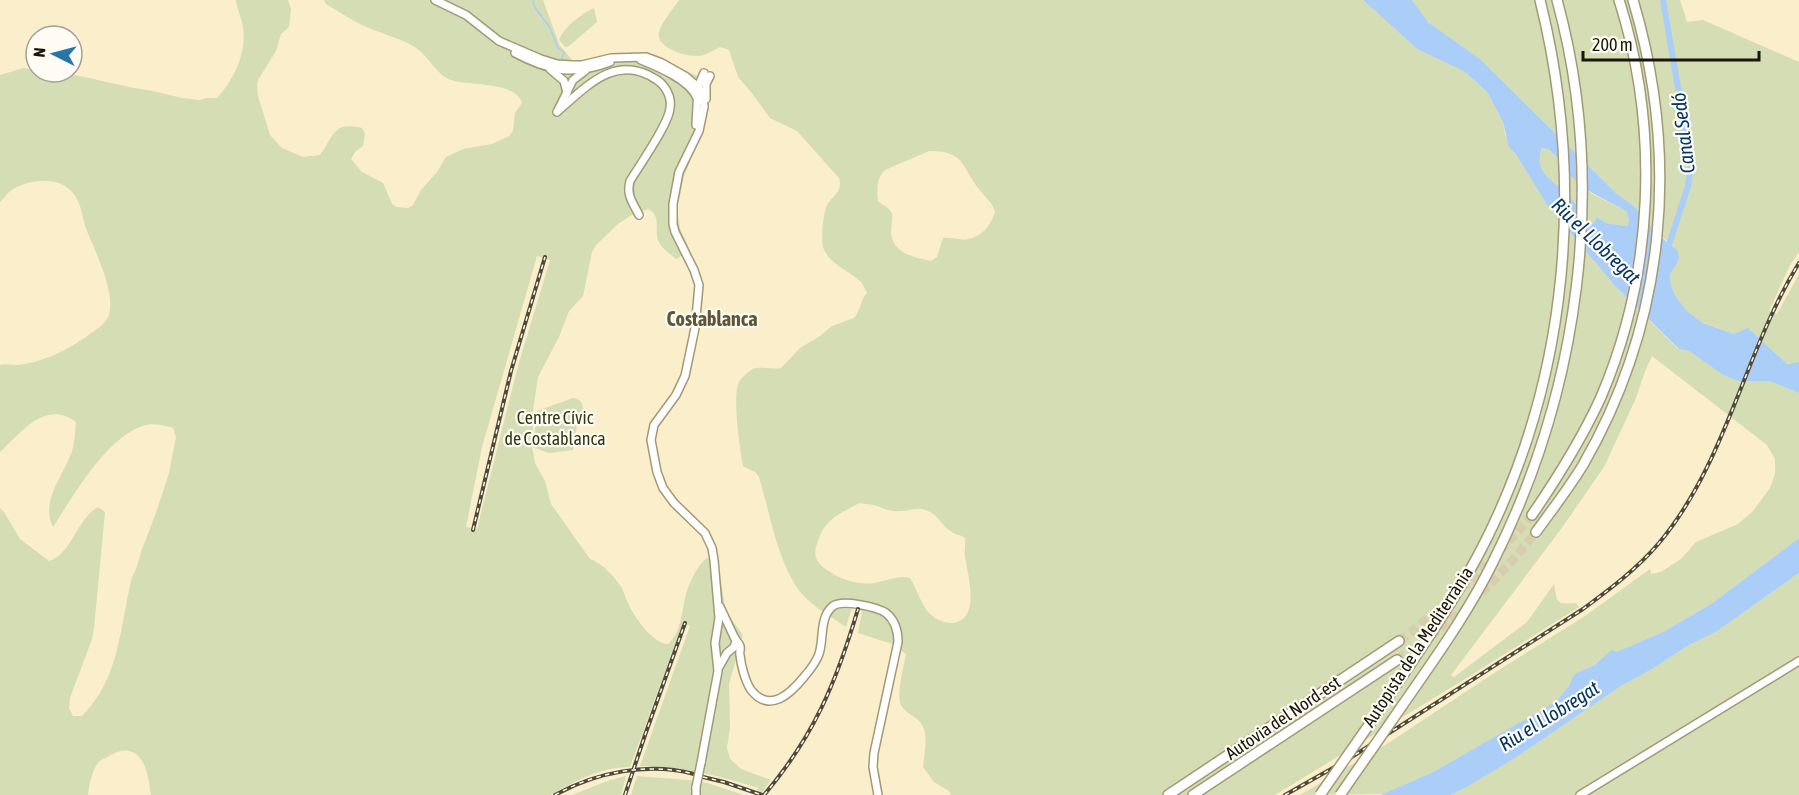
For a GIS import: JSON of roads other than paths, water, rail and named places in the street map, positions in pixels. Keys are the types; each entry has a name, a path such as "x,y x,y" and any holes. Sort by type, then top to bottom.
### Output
{"highway":[{"name":"Autopista de la Mediterrània","path":"1320,795 1450,604 1486,540 1526,441 1539,399 1557,311 1564,256 1566,195 1563,142 1554,64 1540,0"},
{"name":"Autopista de la Mediterrània","path":"1340,795 1465,612 1493,563 1531,476 1551,415 1572,321 1578,275 1582,198 1578,118 1571,64 1557,0"},
{"path":"1532,515 1580,439 1600,397 1617,354 1630,309 1641,249 1646,166 1642,106 1633,50 1619,0"},
{"path":"1536,532 1582,465 1606,420 1627,370 1639,332 1652,273 1660,206 1659,144 1653,87 1645,46 1632,0"},
{"name":"Autovia del Nord-est","path":"1168,795 1399,641"},
{"name":"Autovia del Nord-est","path":"1193,795 1397,660"}],"main road":[{"path":"435,0 466,15 508,49 534,63 568,71 611,58 646,57 685,76 698,87 703,96 699,131 676,181 673,216 675,232 697,276 698,306 685,376 676,395 654,425 651,440 657,472 666,492 702,530 710,542 714,560 718,602 715,641 718,672 696,792"},
{"path":"499,41 556,64 568,71 573,80"},
{"path":"636,57 698,87 706,84"},
{"path":"556,64 585,67"},
{"path":"547,67 564,81"},
{"path":"585,67 573,80 557,112 594,80 621,70 637,71 651,76 662,83 670,100 669,116 628,188 628,195 639,215"},
{"path":"568,71 564,81 567,93 573,98"},
{"path":"698,87 707,74 701,104"},
{"path":"678,79 694,91 701,104"},
{"path":"718,602 733,636 740,645 740,659 747,683 754,693 764,699 781,699 794,688 816,661 820,654 826,616 832,606 849,603 879,610 891,618 897,631 898,642 874,753 873,767 878,795"},
{"path":"717,637 723,632 733,636"},
{"path":"718,672 728,652 734,647 733,636"},
{"path":"716,647 740,659"},
{"path":"1580,795 1799,661"}],"water":[{"name":"Riu el Llobregat","path":"1363,0 1412,0 1428,22 1480,59 1616,193 1635,207 1657,234 1677,250 1679,257 1670,274 1671,286 1687,311 1703,323 1734,334 1748,328 1787,364 1799,362 1799,393 1769,381 1738,381 1723,375 1689,351 1679,349 1615,286 1547,205 1509,147 1503,122 1487,92 1465,72 1417,49","holes":["1542,148 1547,149 1582,186 1626,211 1629,219 1628,225 1606,223 1597,217 1593,224 1585,221 1573,200 1542,170 1540,164"]},
{"name":"Riu el Llobregat","path":"1799,538 1799,573 1716,632 1689,645 1621,686 1515,758 1451,795 1381,795 1433,772 1556,702 1578,672 1593,666 1612,650 1616,652 1663,632 1711,604"}],"waterway":[{"path":"533,0 534,6 550,28 558,48 564,52 562,59"},
{"name":"Canal Sedó","path":"1663,0 1691,164 1688,186 1668,248"}],"tunnel":[{"path":"1399,641 1469,582 1532,515"},
{"path":"1397,660 1474,600 1536,532"}],"railway":[{"path":"473,530 511,371 545,257"},
{"path":"1285,795 1347,760 1583,609 1623,578 1651,552 1682,511 1702,478 1763,333 1799,263"},
{"path":"764,795 797,751 822,708 858,609"},
{"path":"625,795 685,623"},
{"path":"555,795 588,780 623,771 659,769 694,774"},
{"path":"703,777 762,795"}],"district":[{"name":"Costablanca","path":"712,319"}],"park label":[{"name":"Centre Cívic de Costablanca","path":"555,428"}]}
